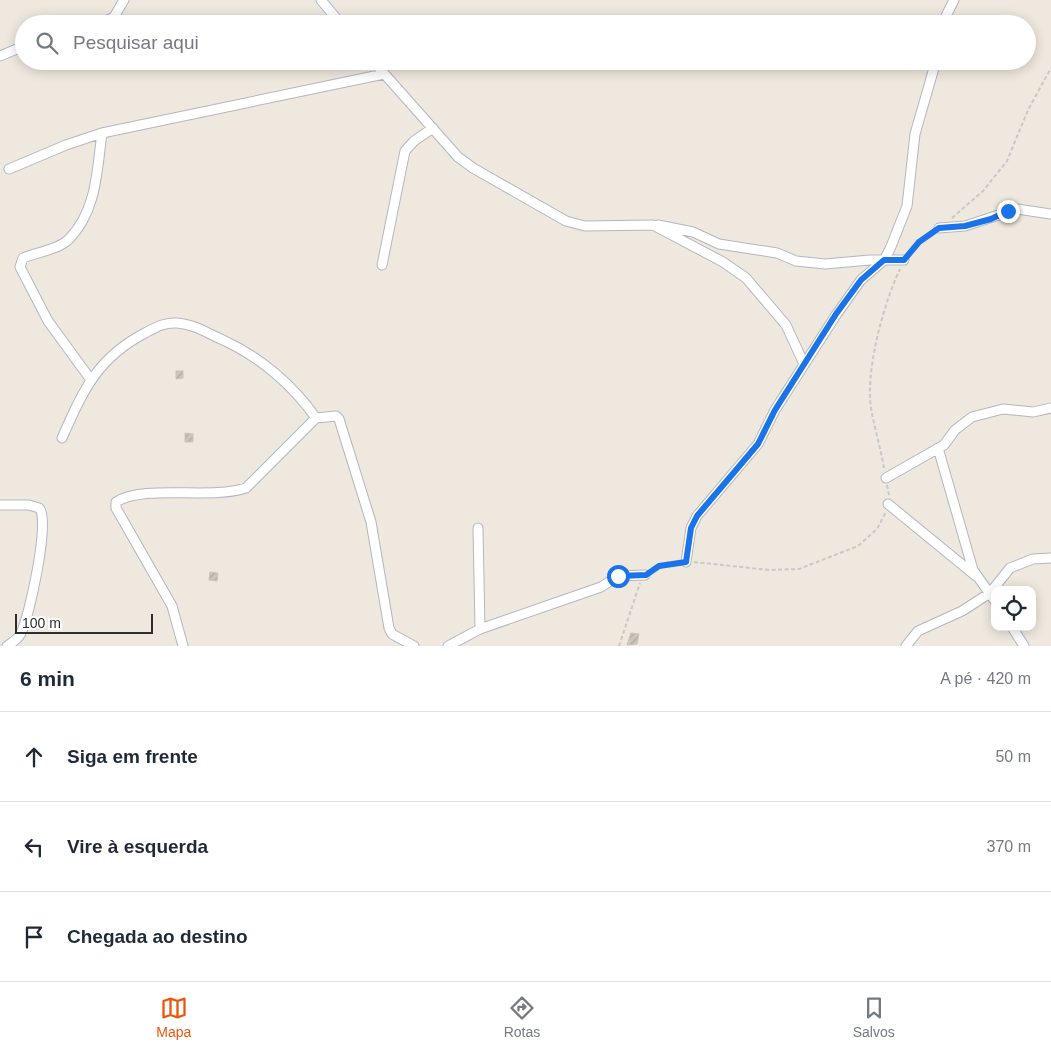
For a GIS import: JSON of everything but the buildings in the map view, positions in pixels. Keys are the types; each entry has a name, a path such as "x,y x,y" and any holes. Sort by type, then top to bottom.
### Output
{"street":[{"path":"115,15 124,0"},
{"path":"321,0 334,15"},
{"path":"946,15 954,0"},
{"path":"0,56 15,50"},
{"path":"381,70 458,157 473,168 566,221 585,226 671,226 692,232 719,244 777,253 796,261 825,264 904,260"},
{"path":"686,562 692,524 758,444 775,410 861,280 884,260 907,206 915,134 933,70"},
{"path":"9,169 66,145 102,133 384,74"},
{"path":"382,265 405,151 414,141 433,128"},
{"path":"91,380 48,321 20,267 23,258 69,239 88,211 94,192 102,133"},
{"path":"939,228 965,226 1017,209 1051,214"},
{"path":"653,225 723,262 746,278 786,325 804,364"},
{"path":"62,438 91,380 123,344 166,323 180,323 195,327 241,348 291,387 316,418"},
{"path":"886,478 938,448 955,430 972,417 1002,409 1033,412 1051,408"},
{"path":"183,646 172,606 116,508 116,502 141,496 167,493 209,494 236,492 246,488 316,418 336,416 339,419 371,522 388,628 392,634 414,646"},
{"path":"938,448 976,576"},
{"path":"888,504 976,576 991,596"},
{"path":"0,505 29,505 39,508 44,516 43,539 22,632 7,646"},
{"path":"478,528 480,629"},
{"path":"999,586 1010,568 1033,559 1051,558"},
{"path":"448,646 480,629 601,588 618,576 646,575"},
{"path":"906,646 918,631 991,597"},
{"path":"1015,631 1024,646"}],"path":[{"path":"619,646 630,610 646,575 659,566 686,562 722,563 769,570 799,569 834,557 858,546 877,529 888,504 886,478 870,397 876,348 888,295 904,260 919,242 939,228 983,191 1007,161 1028,110 1051,68"}],"route":[{"path":"618,576 646,575 650,570 659,566 686,562 691,528 697,516 758,444 775,410 836,314 870,271 884,260 904,260 907,254 919,242 939,228 965,226 991,219 1008,211"}]}
